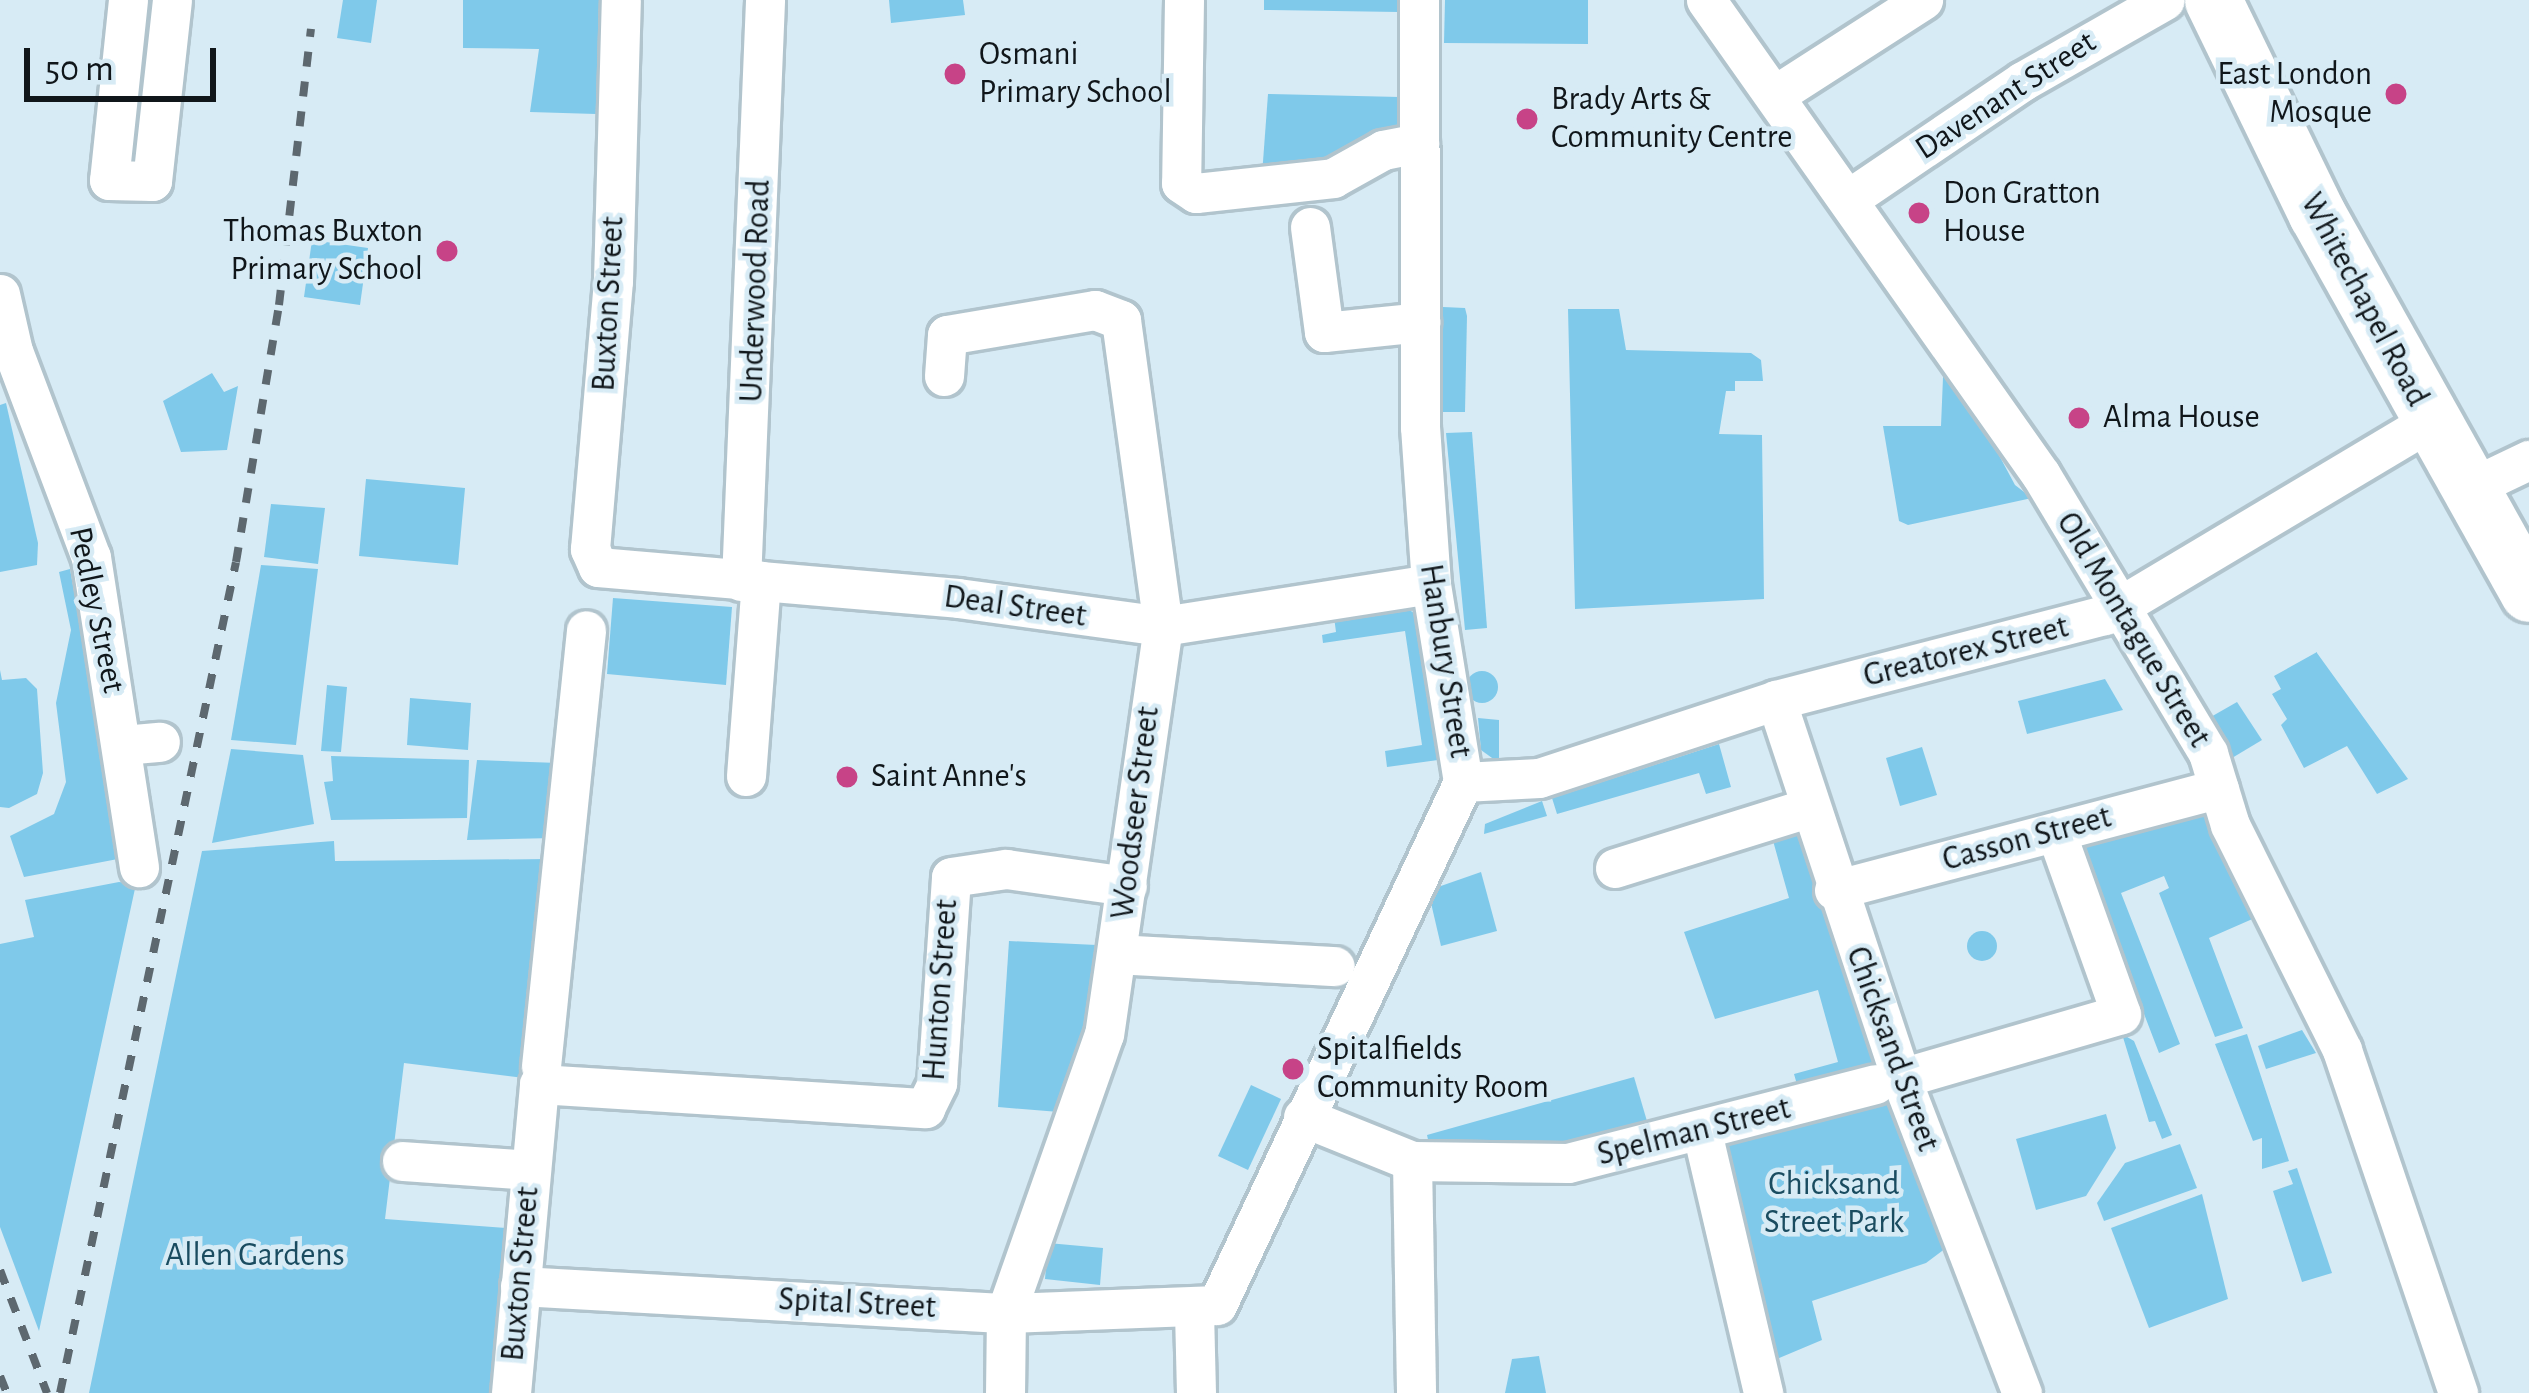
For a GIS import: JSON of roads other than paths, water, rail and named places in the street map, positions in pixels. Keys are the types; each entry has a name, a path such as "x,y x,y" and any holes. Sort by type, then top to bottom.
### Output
{"highway":[{"name":"Whitechapel Road","path":"2213,0 2429,422 2529,593"}],"street":[{"path":"128,0 110,179 152,181 172,0"},
{"name":"Buxton Street","path":"511,1393 591,600 590,549 613,281 621,0"},
{"name":"Underwood Road","path":"746,776 765,0"},
{"path":"1184,0 1181,183 1196,193 1333,178 1383,149 1419,143"},
{"name":"Hanbury Street","path":"1194,1311 1217,1305 1463,782 1431,584 1420,322 1419,0"},
{"name":"Old Montague Street","path":"1706,0 1850,198 2122,606 2208,753 2219,788 2342,1050 2458,1393"},
{"path":"1775,95 1923,0"},
{"name":"Davenant Street","path":"1850,198 2023,81 2164,0"},
{"path":"1310,226 1324,332 1420,322"},
{"name":"Pedley Street","path":"0,294 13,351 86,538 141,744 139,867"},
{"name":"Woodseer Street","path":"944,376 946,335 1095,310 1121,320 1162,626 1104,1034 1006,1313 1005,1393"},
{"name":"Greatorex Street","path":"1463,782 1539,778 1776,700 2122,606 2429,422"},
{"path":"2466,490 2529,460"},
{"name":"Deal Street","path":"591,600 751,581 1162,626 1431,584"},
{"name":"Chicksand Street","path":"1776,700 1888,1081 2022,1393"},
{"name":"Casson Street","path":"1834,890 2219,788"},
{"path":"1615,868 1808,808"},
{"name":"Spelman Street","path":"1303,1118 1412,1161 1568,1163 1702,1132 2118,1017 2123,1005 2056,832"},
{"name":"Hunton Street","path":"540,1075 926,1108 937,1084 951,877 1006,869 1127,886"},
{"path":"1118,954 1335,966"},
{"path":"1702,1132 1763,1393"},
{"path":"402,1161 530,1170"},
{"path":"1412,1161 1416,1393"},
{"name":"Spital Street","path":"520,1286 1006,1313 1194,1311"},
{"path":"1194,1311 1196,1393"}],"railway":[{"path":"60,1393 236,562 279,305 311,29"},
{"path":"0,1270 47,1393"},
{"path":"0,1376 7,1393"}],"place":[{"name":"Osmani Primary School","path":"955,74"},
{"name":"East London Mosque","path":"2396,94"},
{"name":"Brady Arts & Community Centre","path":"1527,119"},
{"name":"Don Gratton House","path":"1919,213"},
{"name":"Thomas Buxton Primary School","path":"447,251"},
{"name":"Alma House","path":"2079,418"},
{"name":"Saint Anne's","path":"847,777"},
{"name":"Spitalfields Community Room","path":"1293,1069"}],"park label":[{"name":"Chicksand Street Park","path":"1834,1204"},
{"name":"Allen Gardens","path":"255,1256"}]}
